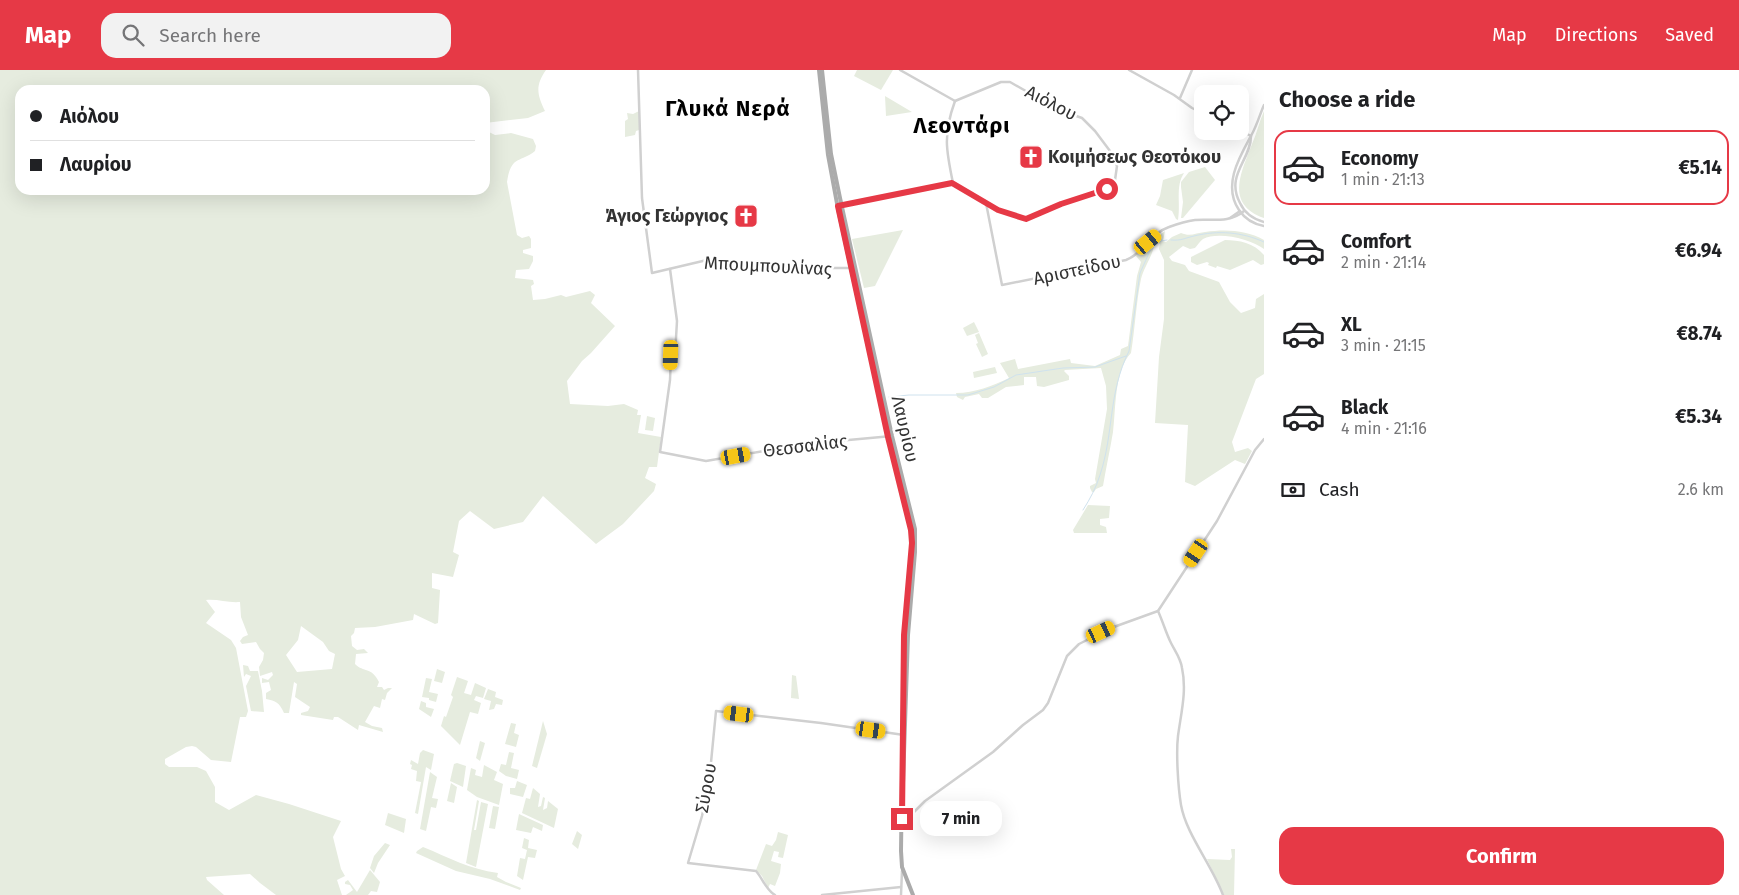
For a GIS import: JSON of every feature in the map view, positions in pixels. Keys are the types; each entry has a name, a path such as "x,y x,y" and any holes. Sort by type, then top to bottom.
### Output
{"main road":[{"name":"Λαυρίου","path":"820,70 828,155 912,538 904,635 901,855 902,867 913,895"}],"street":[{"name":"Μπουμπουλίνας","path":"638,70 642,198 652,273 707,260 853,269"},
{"path":"839,206 952,183 946,147 955,101 900,70"},
{"path":"1129,70 1180,98 1194,109"},
{"path":"1180,98 1192,70"},
{"name":"Αιόλου","path":"952,183 1007,214 1029,218 1057,205 1107,189 1112,185 1116,177 1117,164 1110,151 1082,118 1059,110 1010,82 1001,82 955,101"},
{"path":"1229,219 1235,211 1231,189 1232,178 1264,105"},
{"path":"1242,212 1237,196 1236,183 1238,172 1252,138 1251,136"},
{"name":"Αριστείδου","path":"986,203 1002,285 1126,260 1134,257 1148,242 1168,227 1194,220 1229,219 1242,212"},
{"path":"1235,203 1253,223 1264,226"},
{"path":"1233,215 1242,212 1264,222"},
{"name":"Θεσσαλίας","path":"670,269 677,320 660,452 706,460 809,443 890,437"},
{"path":"902,819 908,818 925,801 989,756 1023,725 1043,710 1048,703 1067,656 1080,644 1111,628 1158,611 1217,521 1254,450 1264,439"},
{"path":"1158,611 1182,668 1183,705 1178,742 1180,796 1185,821 1223,895"},
{"name":"Σύρου","path":"775,895 768,890 756,872 688,863 702,816 708,783 716,711 904,735"},
{"path":"901,895 902,867"},
{"path":"822,895 901,886 907,880"}],"shaded area":[{"path":"0,70 546,70 538,90 545,111 528,118 490,122 490,85 15,85 15,195 490,195 490,132 495,135 511,133 533,139 536,146 535,151 514,163 507,182 517,235 522,238 529,236 531,239 531,248 523,250 523,253 533,256 529,269 516,270 515,278 533,280 534,284 531,286 533,300 561,295 566,297 590,291 595,295 591,303 615,326 582,361 567,381 570,404 608,406 624,404 638,410 637,415 641,415 638,433 661,437 657,467 649,467 645,478 656,484 654,491 623,524 596,544 543,496 523,522 494,529 470,511 459,521 453,552 459,555 453,577 432,573 432,588 440,590 438,623 435,624 414,614 413,620 375,627 355,628 351,636 352,646 357,650 364,649 368,653 356,654 355,664 376,677 379,682 377,687 382,687 384,690 392,688 387,693 385,700 382,699 380,708 374,706 365,722 382,728 383,732 359,725 358,730 338,717 334,717 333,720 301,715 301,713 308,711 310,707 295,697 297,684 294,682 289,713 284,713 277,703 266,699 266,693 271,690 269,682 262,683 262,678 268,680 273,675 272,672 260,676 259,667 264,653 256,642 242,644 240,641 248,635 241,617 240,602 206,600 215,612 206,623 231,640 236,648 248,711 246,717 240,717 231,762 211,760 196,747 192,746 186,747 165,759 165,764 169,767 197,767 206,771 215,787 215,802 229,810 256,795 341,821 333,837 341,869 345,876 337,880 342,895 276,895 250,874 206,877 224,895 0,895","holes":["301,626 323,642 329,651 335,654 332,669 297,672 286,655 298,640"]},
{"path":"857,70 893,70 881,90 854,76"},
{"path":"885,96 912,112 886,116"},
{"path":"639,111 639,130 636,131 635,135 625,137 627,113 633,114"},
{"path":"1264,111 1264,218 1252,212 1244,205 1239,187 1244,166"},
{"path":"1205,167 1215,180 1181,218 1183,202 1181,182 1189,172"},
{"path":"1184,173 1179,190 1178,220 1172,211 1156,205 1163,180"},
{"path":"903,230 875,286 864,288 852,239"},
{"path":"1165,231 1163,241 1166,242 1181,233 1190,235 1221,231 1243,232 1264,240 1264,249 1251,242 1234,237 1209,237 1203,239 1195,248 1190,249 1183,246 1169,257 1172,261 1185,265 1189,271 1219,282 1230,302 1241,313 1255,308 1256,299 1264,294 1264,374 1256,379 1232,442 1235,452 1248,448 1252,451 1245,464 1235,460 1195,486 1185,482 1188,425 1155,423 1159,357 1164,319 1164,260 1158,242 1154,246 1141,279 1131,353 1121,370 1113,432 1103,486 1092,492 1090,486 1096,483 1095,479 1107,409 1106,386 1101,368 1065,370 1069,380 1044,387 1037,386 1036,377 1024,377 1024,385 1006,387 988,398 982,398 979,394 965,397 963,400 957,397 956,393 970,392 1009,378 1000,363 1015,359 1018,369 1070,359 1071,363 1095,366 1120,355 1121,349 1128,346 1137,276 1141,262 1136,256 1149,242"},
{"path":"1225,240 1241,242 1256,248 1264,255 1264,264 1261,265 1253,260 1230,270 1217,266 1216,268 1208,265 1209,263 1207,262 1197,265 1191,262 1191,257"},
{"path":"974,322 979,332 967,336 963,328"},
{"path":"979,333 988,354 982,357 976,344 978,343 975,335"},
{"path":"995,367 997,373 974,378 973,372"},
{"path":"647,416 655,418 653,431 645,430"},
{"path":"1088,505 1110,506 1109,518 1100,519 1100,525 1106,527 1107,533 1074,533 1073,530"},
{"path":"243,665 248,666 250,671 258,671 264,712 251,711 246,686 251,676 246,674 244,677"},
{"path":"437,669 445,672 442,683 434,681"},
{"path":"792,675 796,676 799,699 791,698"},
{"path":"457,677 468,681 464,693 471,695 475,683 486,688 483,698 476,696 474,700 481,703 478,714 470,712 460,745 441,726 453,697 451,695"},
{"path":"426,678 432,679 429,692 438,694 436,702 422,697"},
{"path":"488,689 496,692 495,697 503,700 502,705 496,704 494,709 489,710 491,701 484,699"},
{"path":"421,701 426,703 426,707 434,709 431,717 419,709"},
{"path":"543,721 547,734 537,768 532,766"},
{"path":"511,723 516,724 514,733 519,735 516,747 505,744"},
{"path":"480,741 485,743 480,761 476,758"},
{"path":"423,750 434,754 431,770 426,767 418,814 415,813 421,782 416,781 417,771 411,769 412,765 410,764 411,760 418,764 420,753"},
{"path":"509,752 514,753 511,768 519,770 517,779 506,776 499,771 501,764 506,765"},
{"path":"454,764 466,766 463,787 450,781"},
{"path":"484,765 497,772 494,780 503,784 499,805 477,797 467,790 471,768 476,770 475,775 482,777"},
{"path":"430,772 437,777 432,798 438,799 436,808 431,807 426,831 420,829"},
{"path":"517,781 527,785 523,797 510,794 510,788 515,788"},
{"path":"451,783 457,787 454,803 447,801"},
{"path":"533,788 540,794 538,807 541,806 543,797 545,798 543,810 547,808 548,801 558,809 554,828 522,813 526,798 530,799"},
{"path":"477,800 479,801 474,830 476,830 481,802 488,804 476,867 466,863"},
{"path":"493,806 499,807 495,829 489,828"},
{"path":"388,813 406,819 404,833 385,825"},
{"path":"519,814 543,825 542,831 533,827 531,833 516,830"},
{"path":"577,831 582,835 578,849 572,844"},
{"path":"778,832 788,835 783,858 778,857 779,852 774,851 771,861 781,864 780,873 775,886 770,884 768,888 762,876 756,870 766,844 772,846"},
{"path":"524,838 529,840 528,848 537,850 535,858 528,857 523,880 517,876 520,858 525,859 527,850 522,848"},
{"path":"385,843 390,845 374,873 370,868 374,856"},
{"path":"423,847 469,866 498,873 497,877 521,888 520,890 490,879 456,871 416,853"},
{"path":"1231,849 1235,849 1234,895 1224,895 1207,859 1230,860 1232,857"},
{"path":"370,870 380,882 377,892 371,891 368,895 346,895 353,890 345,882 348,880 357,892"}],"waterway":[{"path":"1171,240 1180,240 1203,234 1230,233 1264,242"},
{"path":"1083,510 1097,484 1104,459 1114,398 1122,367 1129,351 1140,273 1154,242 1167,240"},
{"path":"889,397 968,395 994,387 1016,375 1063,368 1095,367 1126,356"}],"place":[{"name":"Κοιμήσεως Θεοτόκου","path":"1031,157"},
{"name":"Άγιος Γεώργιος","path":"746,216"}],"district":[{"name":"Γλυκά Νερά","path":"728,108"},
{"name":"Λεοντάρι","path":"962,125"}],"route":[{"path":"902,819 901,771 904,635 912,543 911,530 888,437 838,206 952,183 998,210 1026,219 1061,204 1107,189"}]}
